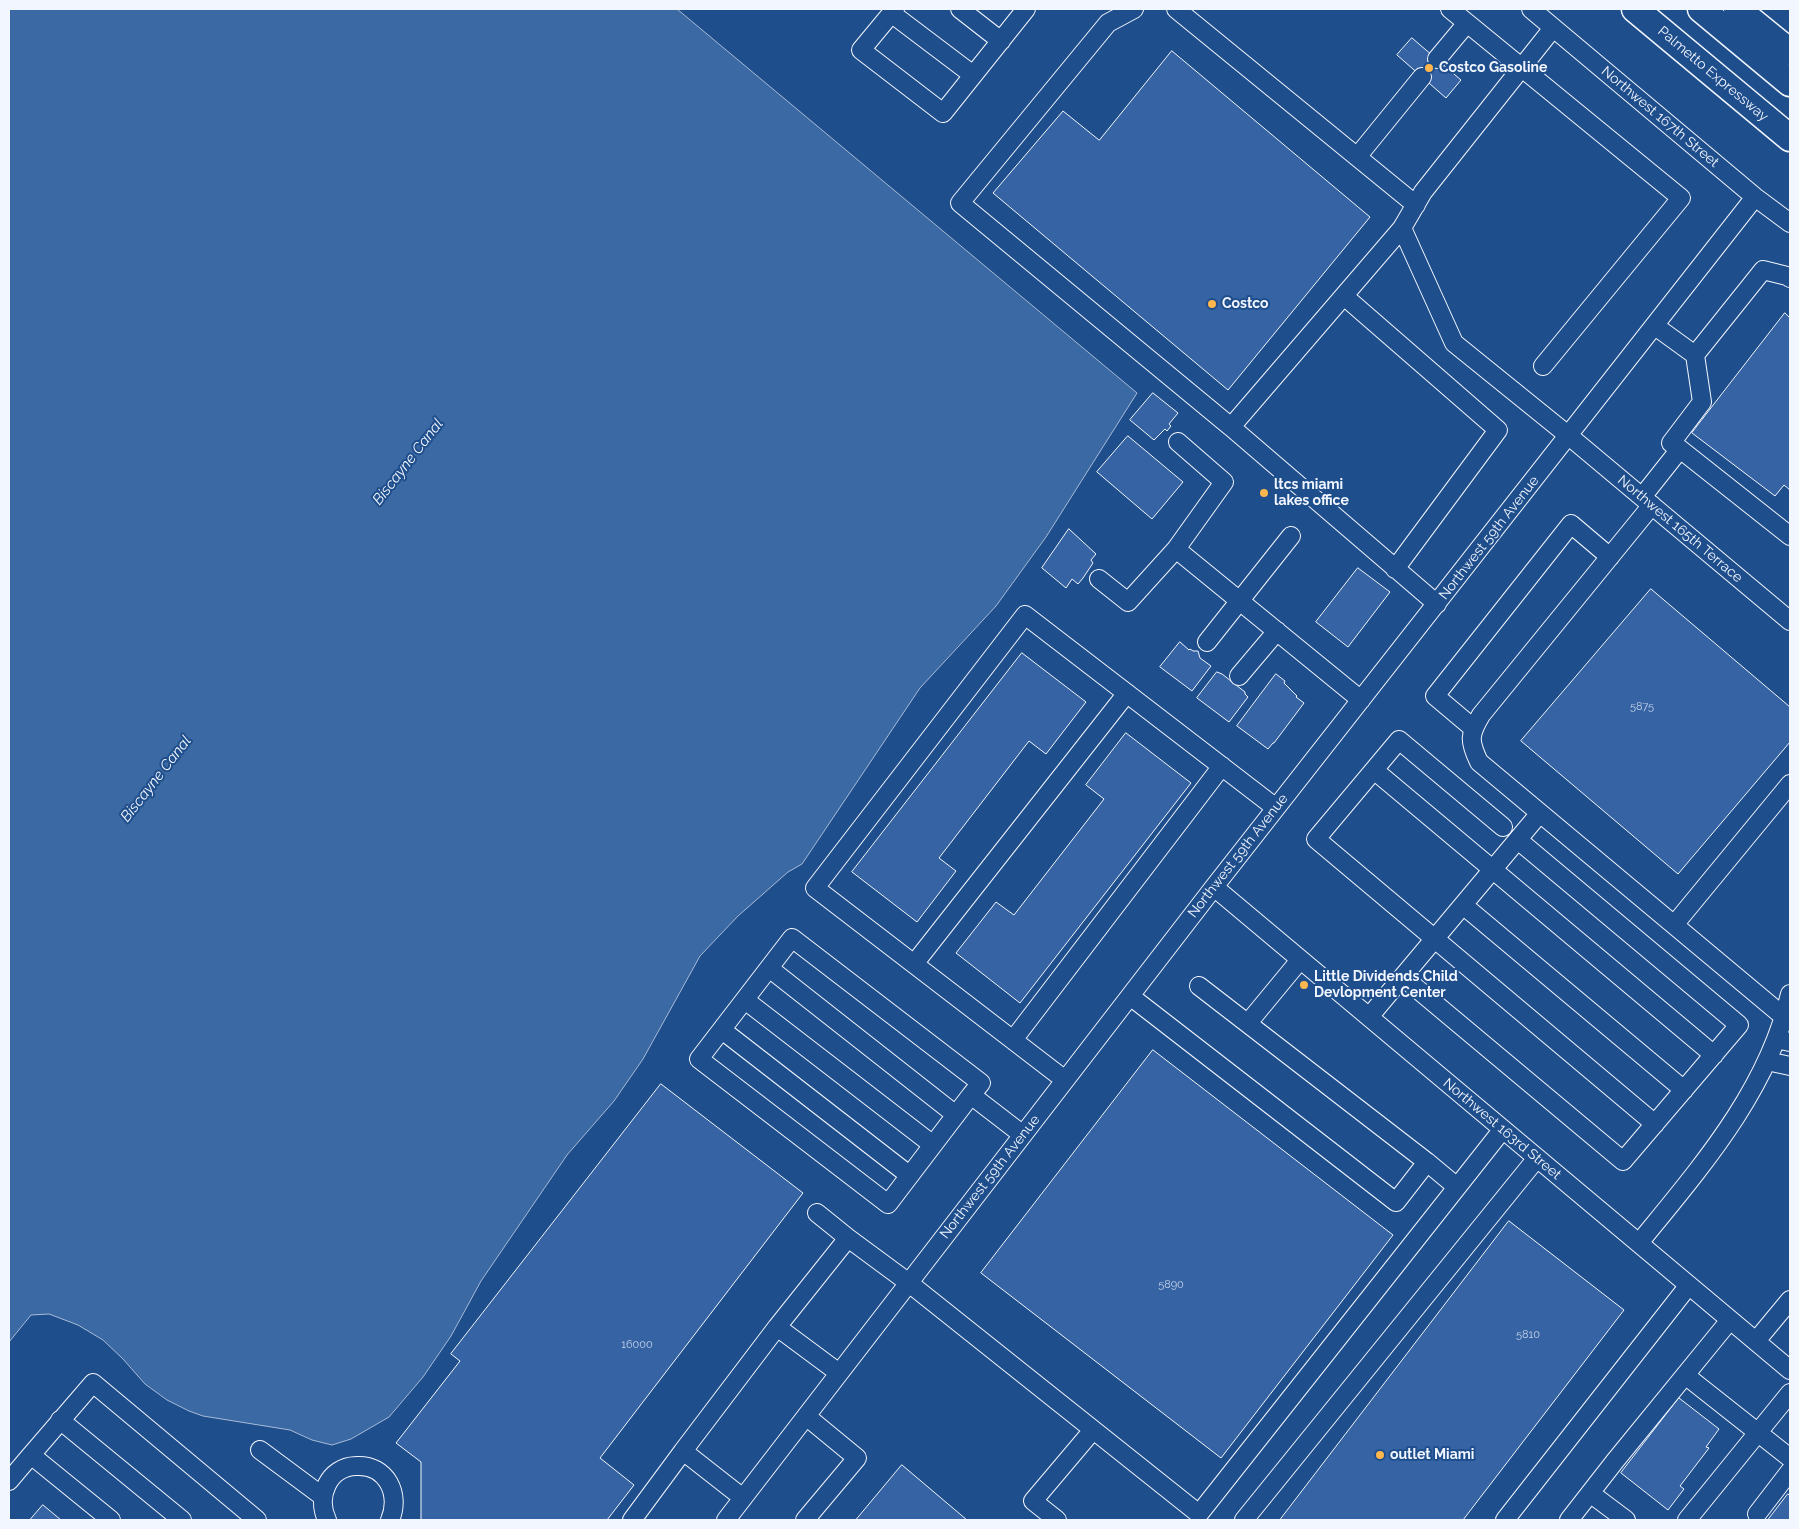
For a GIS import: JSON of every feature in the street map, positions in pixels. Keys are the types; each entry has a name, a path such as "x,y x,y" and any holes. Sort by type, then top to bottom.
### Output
{"highway":[{"name":"Palmetto Expressway","path":"1635,9 1790,138"},
{"path":"1701,9 1790,83"},
{"path":"1737,9 1790,52"}],"street":[{"path":"960,9 1001,40"},
{"path":"1134,9 1108,24 960,203 1231,427 1437,604"},
{"path":"1176,9 1416,205"},
{"path":"1450,9 1681,198 1543,366"},
{"name":"Northwest 167th Street","path":"1530,9 1756,197 1790,223"},
{"path":"973,75 893,11 861,50 943,113 1001,40 1021,11"},
{"path":"1437,59 1466,22"},
{"path":"1231,427 1402,228 1423,192 1553,28"},
{"path":"1357,157 1422,77"},
{"name":"Northwest 59th Avenue","path":"726,1520 1214,887 1756,197"},
{"name":"Northwest 165th Terrace","path":"1402,228 1454,343 1788,616"},
{"path":"1695,355 1763,270 1790,278"},
{"path":"1344,296 1498,430 1395,569"},
{"path":"1655,326 1695,355 1702,402 1671,444 1788,530"},
{"path":"1100,579 1128,602 1176,549 1224,482 1178,442"},
{"path":"1680,449 1610,557 1481,715 1473,728 1471,746 1479,762 1783,1016"},
{"path":"1473,728 1435,696 1571,524 1610,557"},
{"path":"1207,642 1291,536"},
{"path":"1176,549 1361,700"},
{"path":"1065,1080 815,888 1025,615 1276,808"},
{"path":"1239,676 1277,631"},
{"path":"914,964 1127,693"},
{"path":"1503,827 1399,740 1316,839 1655,1124"},
{"path":"1013,1040 1222,766"},
{"path":"1374,770 1714,1055"},
{"path":"1674,924 1790,784"},
{"path":"1369,1017 1540,813"},
{"path":"1403,976 1623,1162 1714,1055 1739,1025 1518,840"},
{"name":"Northwest 163rd Street","path":"1214,887 1790,1370"},
{"path":"1463,905 1684,1090"},
{"path":"792,938 981,1083 888,1204 700,1059 745,1000 792,938"},
{"path":"1248,1023 1300,960"},
{"path":"769,968 956,1115"},
{"path":"1200,986 1457,1187"},
{"path":"1639,1243 1706,1160 1741,1109 1767,1061 1783,1040 1783,1016 1790,994"},
{"path":"1130,996 1396,1202 1426,1162"},
{"path":"745,1000 933,1145"},
{"path":"722,1030 910,1175"},
{"path":"1767,1061 1790,1066"},
{"path":"971,1095 1023,1135"},
{"path":"817,1213 909,1283 1093,1430 1196,1517 1502,1129"},
{"path":"1244,1520 1537,1158"},
{"path":"632,1520 777,1327 848,1238"},
{"path":"1505,1520 1689,1285"},
{"path":"1756,1341 1790,1300"},
{"path":"1569,1520 1730,1320"},
{"path":"777,1327 839,1373"},
{"path":"1685,1375 1790,1458"},
{"path":"9,1482 93,1383 257,1520"},
{"path":"1687,1520 1790,1393"},
{"path":"805,1520 858,1458 806,1416"},
{"path":"60,1420 182,1520"},
{"path":"1056,1520 1033,1501 1093,1430"},
{"path":"260,1450 322,1496"},
{"path":"683,1451 743,1498"},
{"path":"31,1455 111,1520"},
{"path":"327,1520 324,1514 322,1496 325,1486 338,1472 356,1466 366,1466 384,1476 394,1493 394,1512 390,1520"},
{"path":"1757,1514 1790,1471"},
{"path":"1590,1493 1626,1520"}],"water":[{"name":"Biscayne Canal","path":"9,9 677,9 1137,393 1046,537 996,606 920,688 802,864 788,872 738,916 700,956 643,1059 614,1101 567,1155 481,1281 451,1336 423,1377 389,1417 351,1439 332,1445 312,1440 290,1430 203,1416 189,1411 167,1400 145,1384 103,1340 78,1325 49,1314 31,1315 9,1342"}],"building":[{"name":"Costco Gasoline","path":"1412,38 1461,80 1446,98 1397,55"},
{"name":"Costco","path":"1172,51 1370,217 1228,390 993,193 1063,111 1099,140"},
{"path":"1785,313 1790,318 1790,490 1784,485 1775,496 1692,433"},
{"path":"1153,393 1178,413 1169,424 1171,426 1167,431 1165,429 1154,440 1130,420"},
{"path":"1128,436 1183,482 1152,519 1097,472"},
{"path":"1069,529 1096,554 1091,560 1093,563 1078,584 1072,579 1066,588 1042,568"},
{"path":"1358,568 1390,592 1348,647 1316,622"},
{"path":"1651,589 1790,707 1790,742 1678,874 1521,741"},
{"path":"1180,642 1189,650 1198,651 1200,658 1211,666 1192,691 1160,667"},
{"path":"1022,653 1086,702 1046,754 1029,741 939,858 956,871 917,922 852,872"},
{"path":"1217,672 1245,692 1248,697 1229,722 1197,698"},
{"path":"1276,674 1285,681 1284,683 1296,697 1304,703 1268,749 1237,726"},
{"path":"1126,733 1191,783 1020,1003 956,953 996,902 1014,915 1104,799 1086,785"},
{"path":"1153,1050 1393,1235 1221,1458 981,1273"},
{"path":"661,1084 803,1193 600,1458 634,1485 607,1520 421,1520 421,1462 396,1443 460,1361 451,1354"},
{"path":"1509,1221 1624,1310 1463,1520 1280,1520"},
{"path":"1679,1398 1719,1429 1706,1447 1709,1448 1680,1486 1684,1489 1668,1510 1621,1473"},
{"path":"902,1465 967,1520 856,1520"},
{"path":"1788,1494 1790,1496 1790,1520 1768,1520"},
{"path":"43,1505 61,1520 30,1520"}],"place":[{"name":"Costco Gasoline","path":"1429,68"},
{"name":"Costco","path":"1212,304"},
{"name":"ltcs miami lakes office","path":"1264,493"},
{"name":"Little Dividends Child Devlopment Center","path":"1304,985"},
{"name":"outlet Miami","path":"1380,1455"}]}
